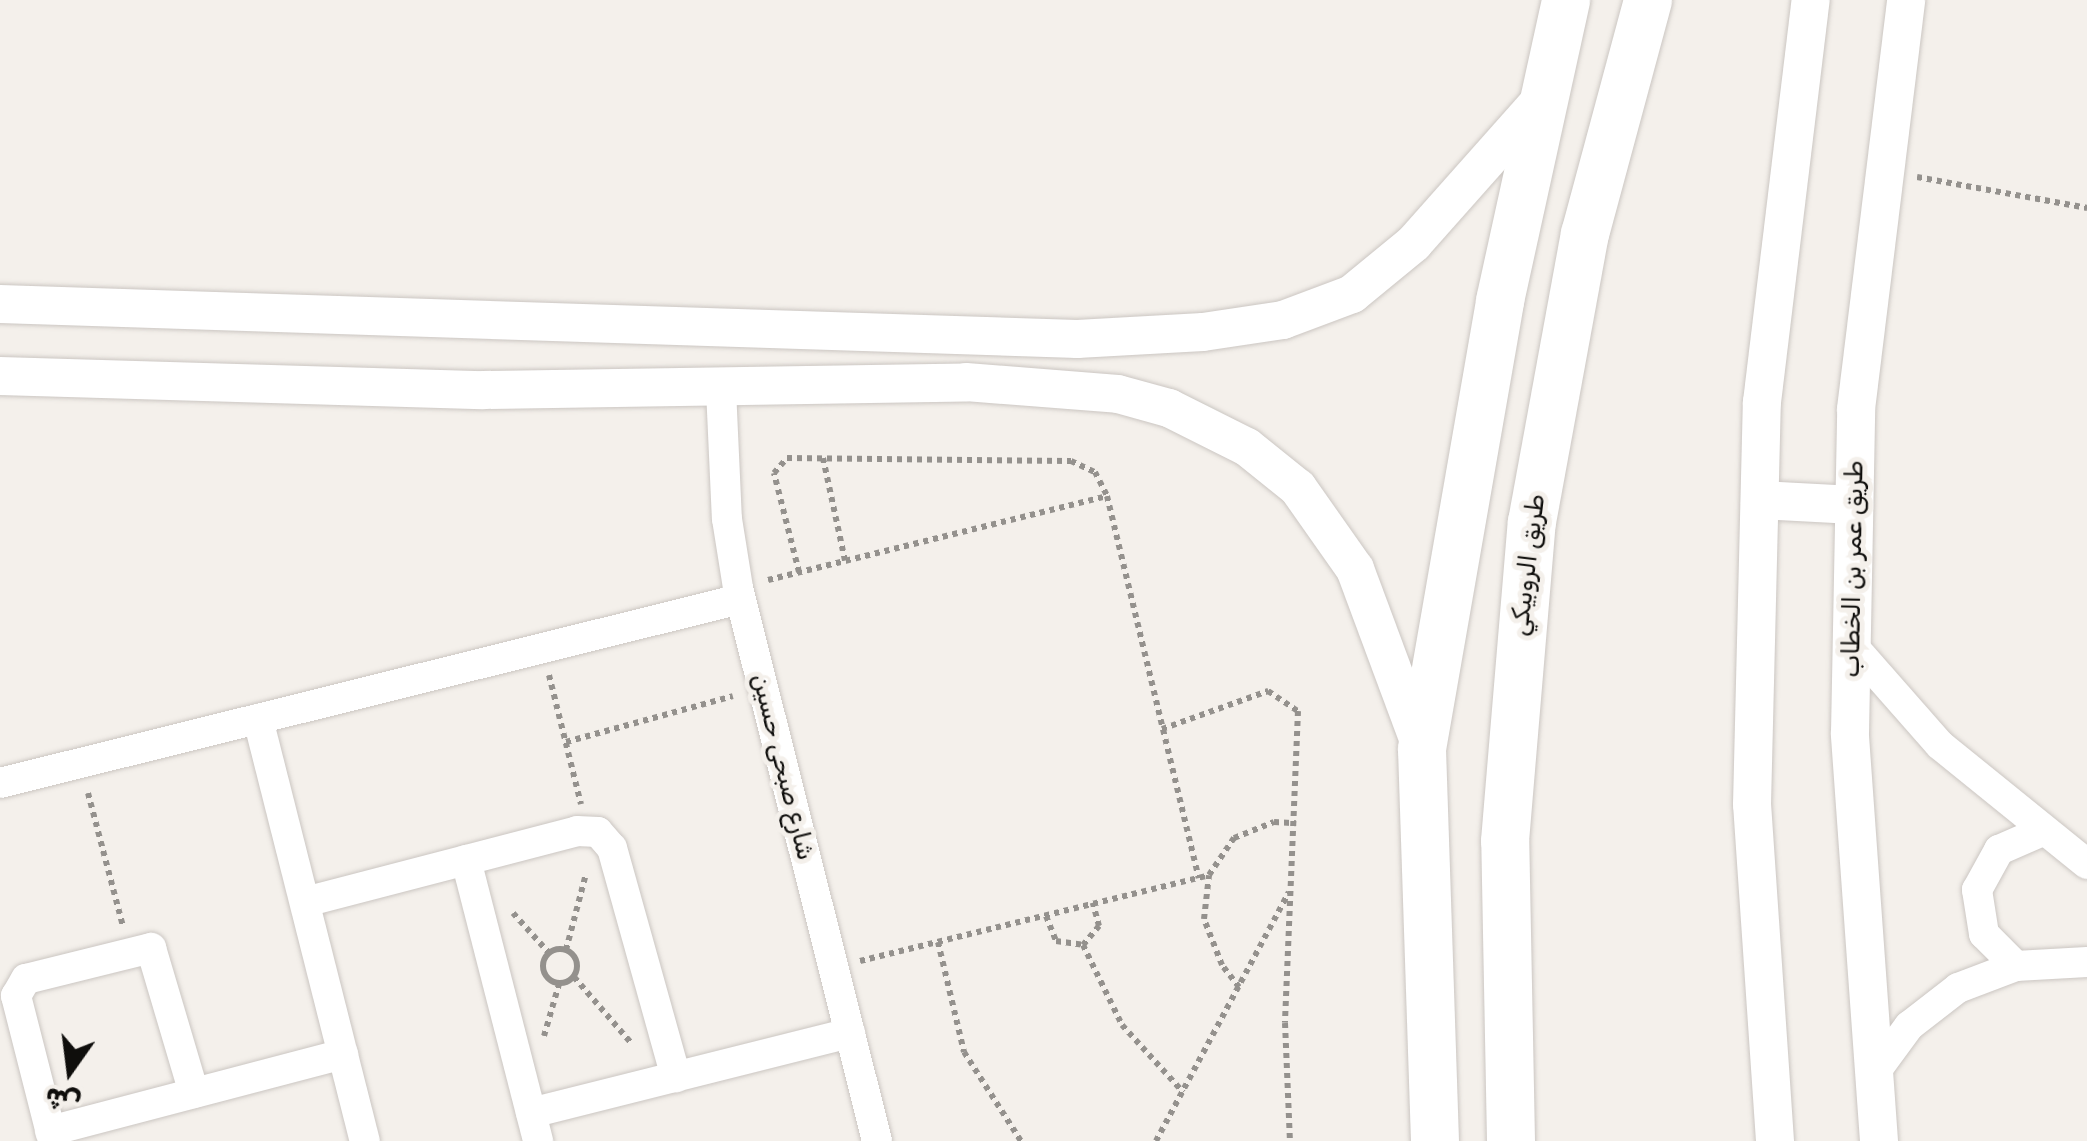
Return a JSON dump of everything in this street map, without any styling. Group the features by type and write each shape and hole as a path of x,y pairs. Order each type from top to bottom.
{"main road":[{"path":"1434,1141 1422,749 1476,429 1540,100 1566,0"},
{"name":"طريق الروبيكي","path":"1511,1141 1505,842 1532,522 1585,234 1648,0"}],"street":[{"path":"1775,1141 1752,806 1762,402 1811,0"},
{"name":"طريق عمر بن الخطاب","path":"1879,1141 1850,733 1856,409 1881,171 1906,0"},
{"path":"0,304 1078,339 1202,332 1283,320 1352,294 1414,243 1540,100"},
{"path":"0,376 483,390 966,382 1076,388 1169,408 1247,446 1298,488 1355,569 1422,749"},
{"name":"شارع صبحى حسين","path":"721,389 727,518 739,594 877,1141"},
{"path":"1760,500 1854,505"},
{"path":"0,783 542,648 739,594"},
{"path":"1852,645 1940,745 2040,832 2087,864"},
{"path":"258,718 365,1141"},
{"path":"305,902 592,830 612,848 669,1079"},
{"path":"2016,966 1984,934 1976,890 1999,850 2040,832"},
{"path":"466,860 534,1127 669,1079 850,1033"},
{"path":"194,1093 157,955 146,947 18,985 52,1136 343,1054"},
{"path":"1873,1075 1909,1026 1958,988 2016,966 2087,962"}],"path":[{"path":"1881,171 2087,208"},
{"path":"799,572 774,474 787,458 1071,461 1094,472 1107,496 1198,878"},
{"path":"822,458 845,561"},
{"path":"739,594 799,572 1107,496"},
{"path":"542,648 592,830 566,950"},
{"path":"566,742 763,688"},
{"path":"1162,729 1268,691 1286,697 1298,711 1285,1023 1290,1141"},
{"path":"80,763 130,950"},
{"path":"1239,987 1222,965 1204,920 1208,875 1234,838 1263,824 1296,823"},
{"path":"834,967 1208,875"},
{"path":"1156,1141 1292,886"},
{"path":"1083,945 1098,926 1092,903"},
{"path":"1046,916 1056,941 1083,945"},
{"path":"938,942 964,1052 1021,1141"},
{"path":"1083,945 1122,1024 1183,1092"},
{"path":"566,950 578,964 574,977 559,984 543,972 548,953 566,950"},
{"path":"574,977 669,1079"}]}
